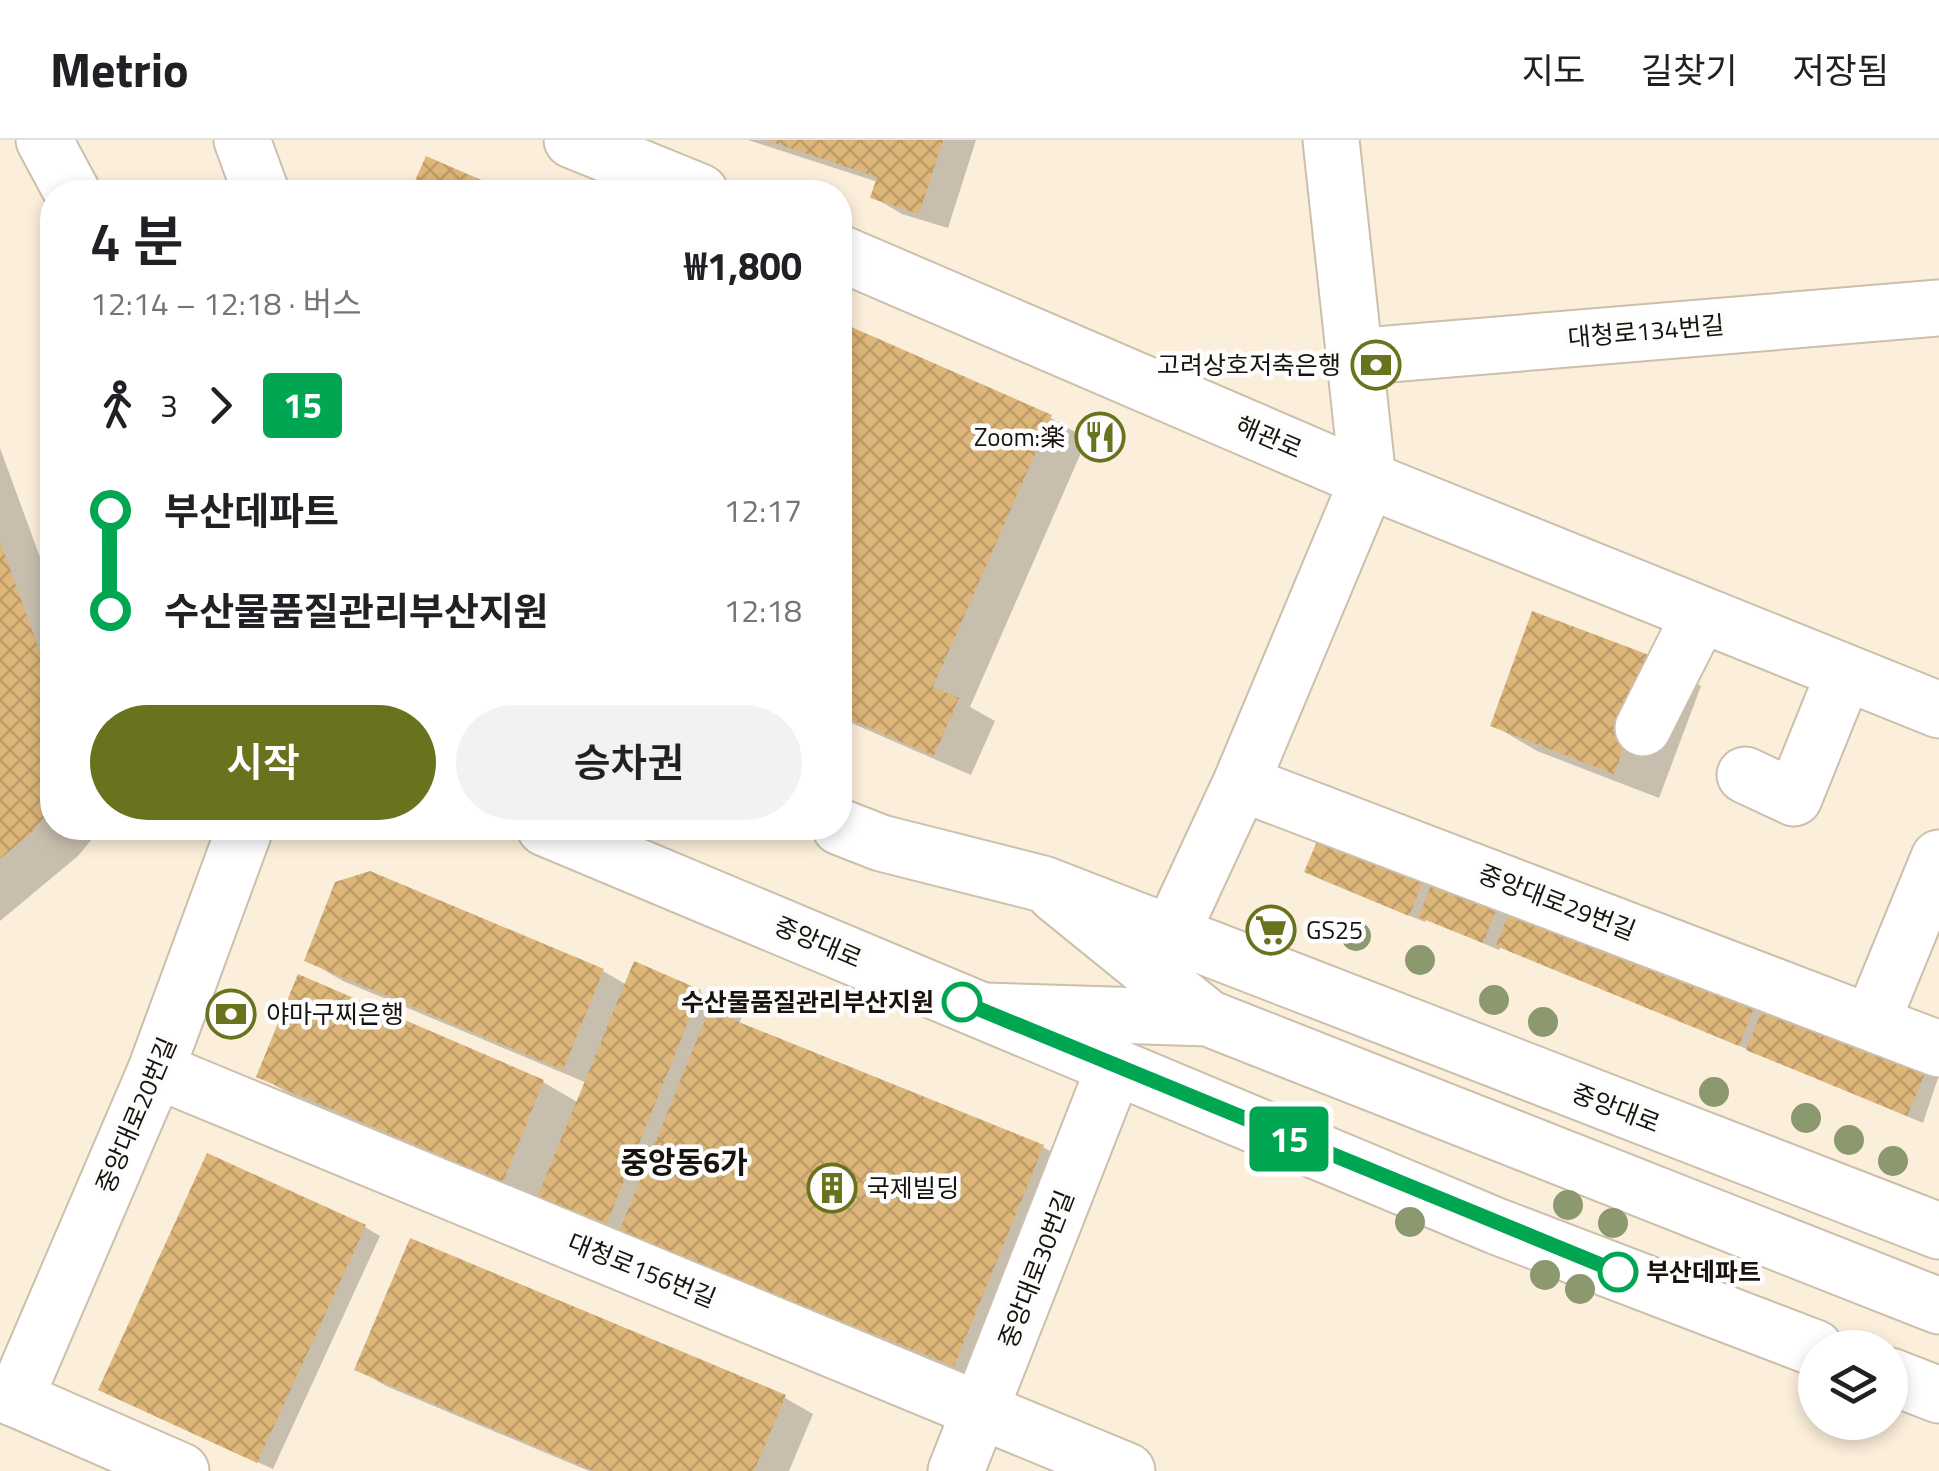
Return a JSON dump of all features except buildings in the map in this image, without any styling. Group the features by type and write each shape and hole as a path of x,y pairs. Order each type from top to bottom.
{"main road":[{"path":"44,140 66,180"},
{"path":"572,140 639,152 682,180"},
{"path":"1170,936 1241,783 1368,480 1331,140"},
{"name":"해관로","path":"852,258 1368,480 1939,710"},
{"name":"대청로134번길","path":"1353,357 1939,308"},
{"path":"1643,728 1700,614"},
{"path":"1745,776 1794,798 1844,674"},
{"name":"중앙대로29번길","path":"1241,783 1939,1049"},
{"name":"중앙대로","path":"852,831 881,843 1043,884 1939,1231"},
{"name":"중앙대로20번길","path":"8,1396 156,1070 241,840"},
{"name":"중앙대로","path":"573,840 1496,1226 1798,1341"},
{"path":"1872,1021 1939,858"},
{"path":"1043,884 1208,1018 1939,1306"},
{"path":"984,1011 1208,1018"},
{"name":"중앙대로30번길","path":"956,1471 1115,1066"},
{"name":"대청로156번길","path":"156,1070 1127,1471"},
{"path":"1908,1383 1939,1395"},
{"path":"8,1396 181,1471"}],"bus line":[{"name":"15","path":"962,1002 1496,1226 1618,1272"}],"place":[{"name":"고려상호저축은행","path":"1376,365"},
{"name":"Zoom:楽","path":"1100,437"},
{"name":"GS25","path":"1271,930"},
{"name":"수산물품질관리부산지원","path":"962,1002"},
{"name":"야마구찌은행","path":"231,1014"},
{"name":"국제빌딩","path":"832,1188"},
{"name":"부산데파트","path":"1618,1272"}],"district":[{"name":"중앙동6가","path":"684,1162"}]}
